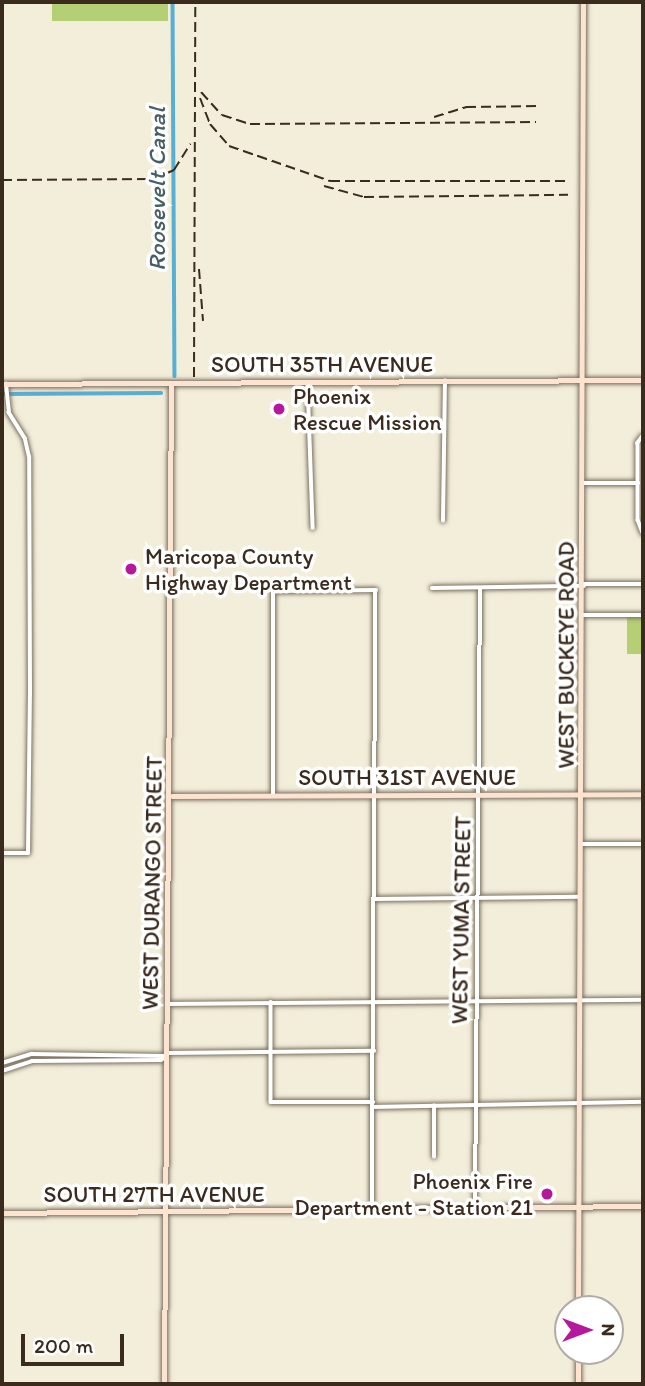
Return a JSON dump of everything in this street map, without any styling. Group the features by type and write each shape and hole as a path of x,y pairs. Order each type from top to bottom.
{"main road":[{"name":"WEST BUCKEYE ROAD","path":"578,1295 583,844 583,2"},
{"name":"SOUTH 35TH AVENUE","path":"5,389 171,383 643,380"},
{"name":"WEST DURANGO STREET","path":"164,1384 172,796 171,383"},
{"name":"SOUTH 31ST AVENUE","path":"172,796 643,794"},
{"name":"SOUTH 27TH AVENUE","path":"2,1213 475,1210 643,1206"},
{"path":"578,1365 578,1384"}],"street":[{"path":"443,521 445,381"},
{"path":"308,382 313,528"},
{"path":"2,853 28,853 29,457 5,389"},
{"path":"643,436 638,443 638,520 643,533"},
{"path":"584,484 638,483"},
{"path":"432,588 643,584"},
{"name":"WEST YUMA STREET","path":"475,1210 481,794 480,587"},
{"path":"273,796 273,591 376,590 372,1210"},
{"path":"583,615 643,615"},
{"path":"583,844 643,844"},
{"path":"375,899 582,897"},
{"path":"168,1004 643,1000"},
{"path":"271,1002 271,1102 434,1106 643,1102"},
{"path":"2,1063 32,1054 167,1055 374,1051"},
{"path":"2,1071 32,1061 161,1060 167,1055"},
{"path":"433,1157 434,1106"}],"green space":[{"path":"52,2 168,2 168,21 52,21"},
{"path":"627,617 643,617 643,654 627,654"}],"waterway":[{"name":"Roosevelt Canal","path":"173,2 175,376"},
{"name":"Roosevelt Canal","path":"2,394 161,393"}],"railway":[{"path":"194,377 195,2"},
{"path":"201,92 222,115 250,124 536,122"},
{"path":"200,98 210,124 229,146 330,181 566,181"},
{"path":"434,117 466,107 537,106"},
{"path":"2,180 153,179 174,170 190,144"},
{"path":"324,186 364,197 568,195"},
{"path":"199,269 203,321"}],"place":[{"name":"Phoenix Rescue Mission","path":"279,409"},
{"name":"Maricopa County Highway Department","path":"131,569"},
{"name":"Phoenix Fire Department - Station 21","path":"547,1194"}]}
